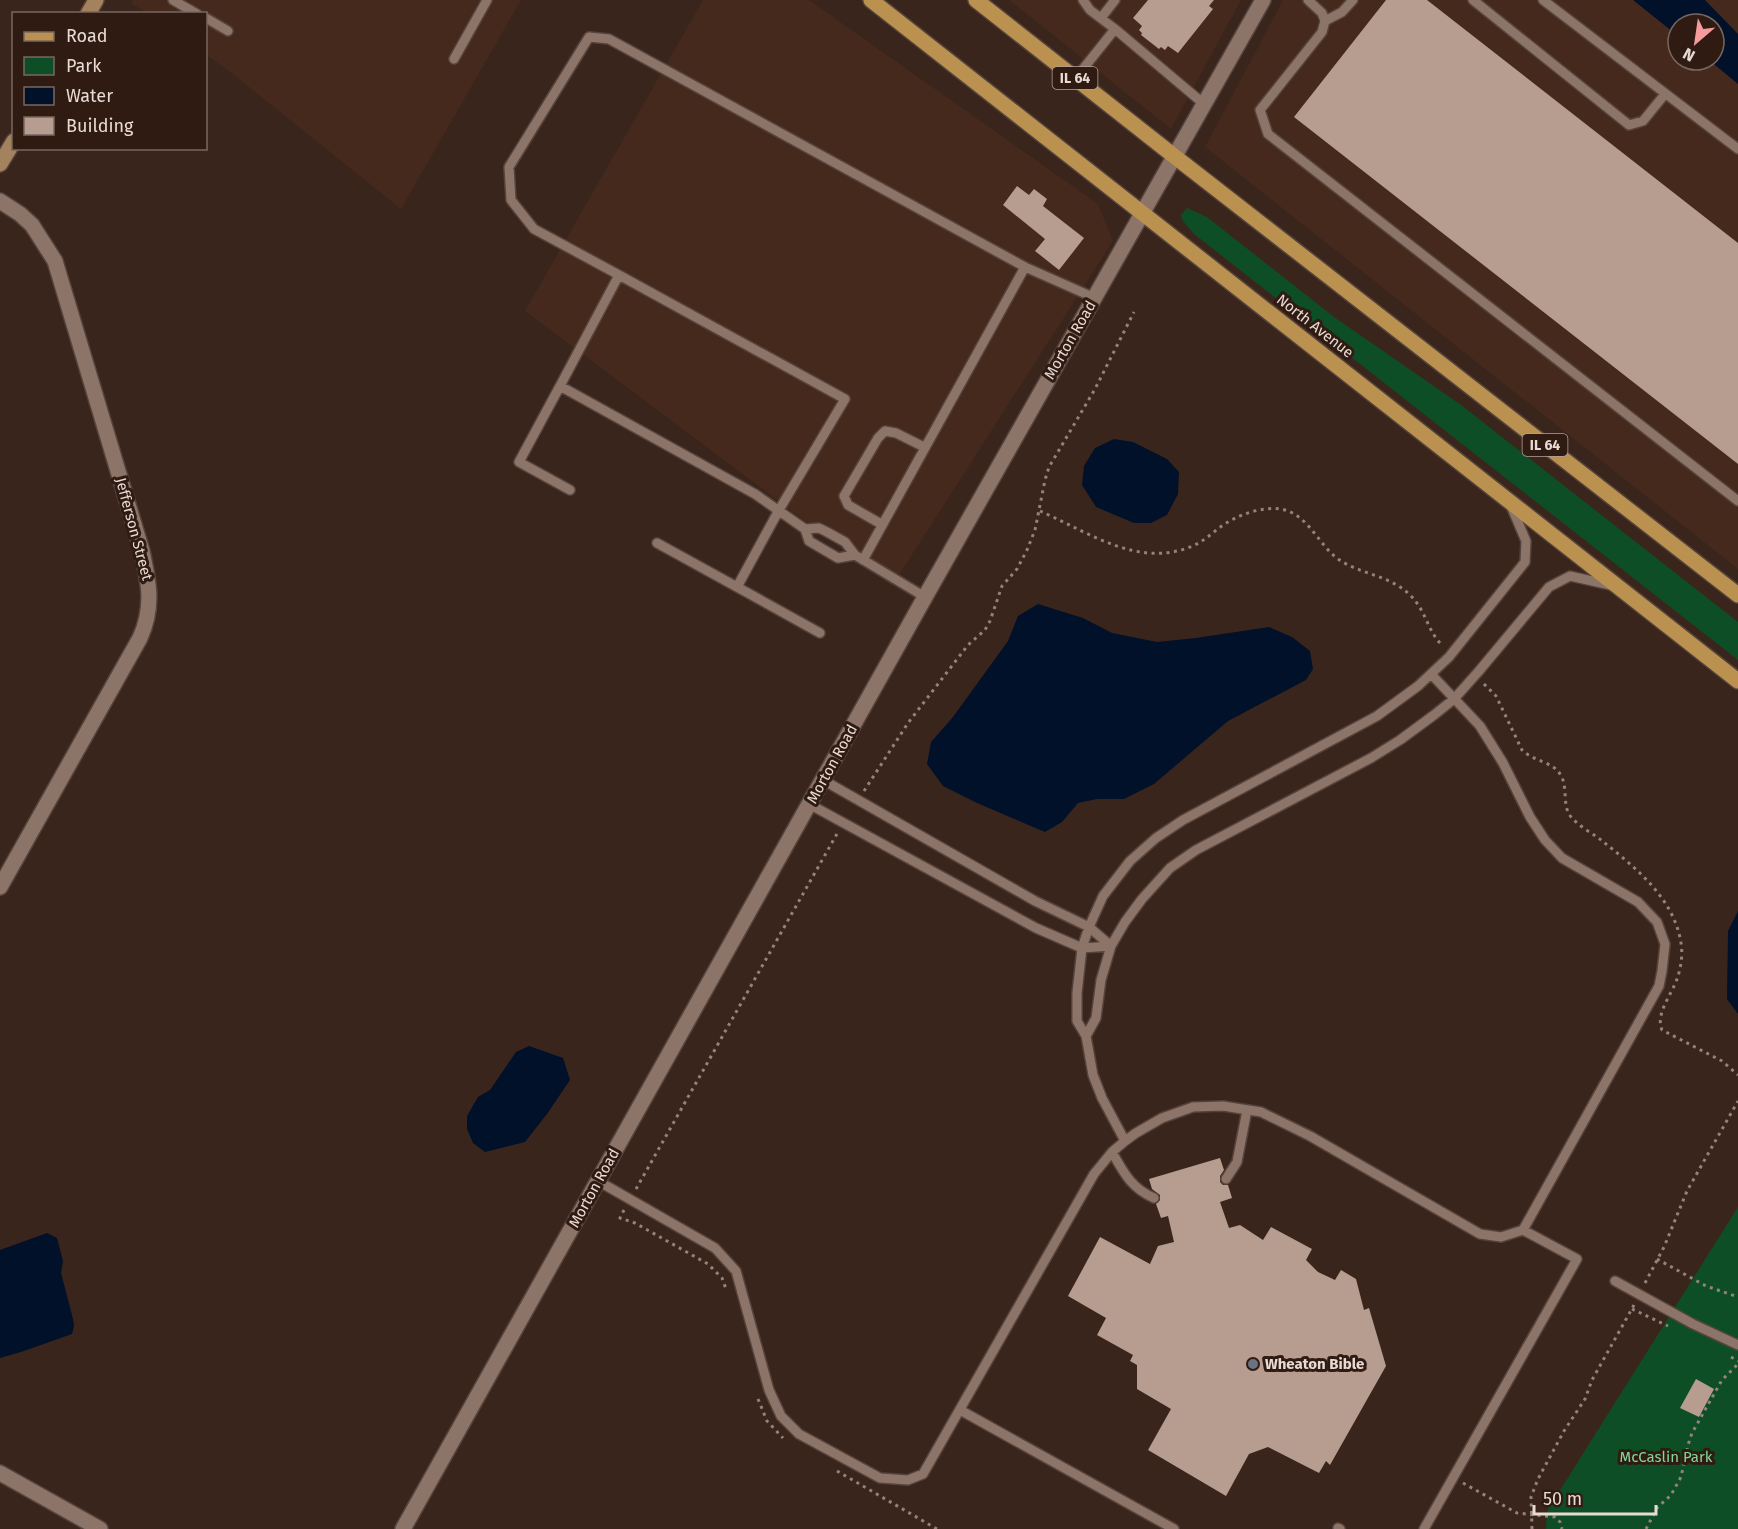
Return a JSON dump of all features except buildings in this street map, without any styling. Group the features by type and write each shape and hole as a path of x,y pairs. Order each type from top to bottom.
{"main road":[{"name":"North Avenue","path":"871,0 1738,681"},
{"name":"IL 64","path":"976,0 1738,596"},
{"path":"0,164 12,144"}],"street":[{"name":"Morton Road","path":"403,1529 925,597 1263,0"},
{"name":"Jefferson Street","path":"0,201 32,225 55,261 142,551 150,593 150,607 140,638 0,887"},
{"path":"0,1473 100,1529"}],"lane":[{"path":"454,59 487,0"},
{"path":"1083,0 1090,10 1204,105"},
{"path":"1101,18 1115,0"},
{"path":"1308,0 1322,14 1325,21 1322,32 1260,110 1268,134 1738,501"},
{"path":"1325,21 1342,12 1353,0"},
{"path":"1473,0 1629,125 1643,121 1665,94"},
{"path":"1543,0 1738,149"},
{"path":"176,1 194,12"},
{"path":"207,19 228,31"},
{"path":"1076,78 1115,29"},
{"path":"737,587 779,510 845,399 534,229 511,200 509,167 589,37 609,39 1025,267 1095,298"},
{"path":"859,558 881,524 1025,267"},
{"path":"570,490 519,462 619,275"},
{"path":"560,386 755,494 805,529 809,540 838,558 859,558"},
{"path":"881,524 848,505 844,496 878,438 885,431 896,433 924,447"},
{"path":"1125,1141 1102,1098 1093,1075 1086,1036 1077,1022 1077,993 1082,948 1103,897 1130,861 1156,838 1183,820 1377,716 1418,686 1449,657 1526,562 1526,541 1508,501"},
{"path":"805,529 819,528 845,542 859,558 925,597"},
{"path":"657,543 820,633"},
{"path":"1086,1036 1096,1018 1101,980 1111,946 1142,899 1170,868 1196,850 1371,758 1400,740 1454,699 1506,640 1549,586 1570,576 1618,587"},
{"path":"598,1181 714,1248 736,1271 769,1390 781,1416 800,1434 880,1478 908,1480 923,1474 1094,1174 1112,1152 1125,1141 1161,1118 1193,1107 1223,1106 1261,1112 1310,1136 1480,1234 1501,1237 1523,1230 1659,986 1665,944 1657,922 1638,902 1562,858 1545,840 1480,726 1431,674"},
{"path":"823,780 1035,901 1089,927 1111,946"},
{"path":"809,804 1035,928 1082,948 1111,946"},
{"path":"1226,1179 1237,1162 1247,1110"},
{"path":"1112,1152 1127,1179 1142,1193 1154,1198"},
{"path":"1424,1529 1577,1259 1523,1230"},
{"path":"1615,1281 1693,1324 1738,1345"},
{"path":"960,1410 1174,1529"}],"path":[{"path":"858,800 896,739 968,645 985,630 1002,586 1017,569 1035,530 1049,467 1095,389 1134,312"},
{"path":"729,1296 722,1278 708,1264 635,1222 620,1218 844,823"},
{"path":"1532,1529 1532,1497 1538,1479 1564,1431 1586,1400 1592,1380 1640,1294 1687,1191 1738,1101"},
{"path":"1657,1259 1706,1286 1738,1297"},
{"path":"1646,1529 1647,1523 1657,1508 1676,1488 1684,1468 1692,1433 1722,1380 1738,1364"},
{"path":"756,1392 767,1422 772,1429 791,1443"},
{"path":"831,1466 845,1477 937,1529"},
{"path":"1453,1478 1514,1512 1553,1516 1560,1522 1562,1529"}],"shaded area":[{"path":"133,0 521,0 401,209 207,56 207,12 145,12 131,3"},
{"path":"703,0 809,0 1098,204 1113,241 892,586 525,311"},
{"path":"1009,0 1241,0 1171,129"},
{"path":"1283,0 1738,0 1738,569 1205,147"}],"green space":[{"path":"1187,208 1207,217 1334,317 1461,405 1738,622 1738,660 1194,234 1181,215"},
{"name":"McCaslin Park","path":"1738,1207 1738,1529 1546,1529 1547,1511"}],"water":[{"path":"1633,0 1705,0 1717,12 1666,12 1666,26"},
{"path":"1726,22 1738,34 1738,84 1724,72 1726,72"},
{"path":"1114,439 1133,442 1167,459 1179,472 1178,494 1167,515 1151,523 1134,523 1096,507 1082,485 1084,466 1095,448"},
{"path":"1038,604 1083,618 1112,633 1157,642 1269,627 1292,637 1310,651 1313,669 1306,680 1228,721 1154,784 1124,799 1097,799 1078,803 1062,822 1045,832 943,786 927,764 931,742 953,717 1008,641 1018,616"},
{"path":"1738,911 1738,1014 1727,999 1728,931"},
{"path":"529,1046 563,1058 570,1080 525,1142 485,1152 473,1143 467,1129 467,1116 478,1097 490,1090 516,1052"},
{"path":"47,1233 57,1238 63,1261 61,1273 73,1319 72,1334 0,1358 0,1250"}],"place":[{"name":"Wheaton Bible","path":"1253,1364"}]}
